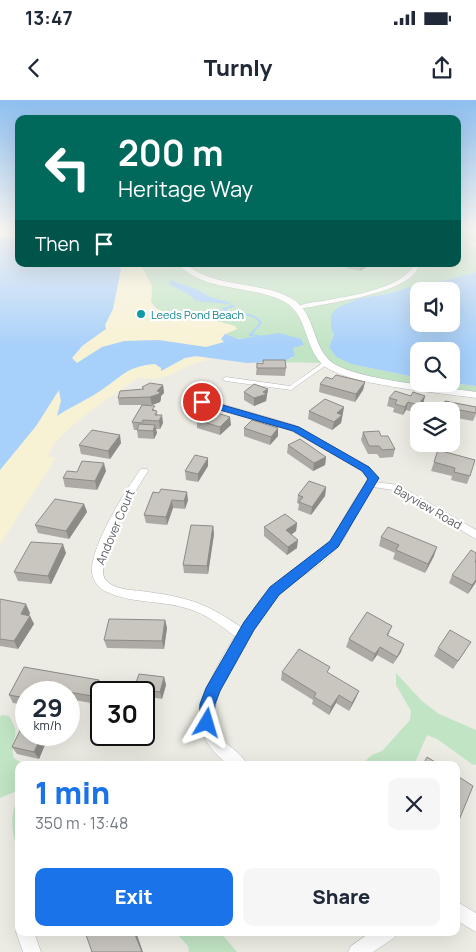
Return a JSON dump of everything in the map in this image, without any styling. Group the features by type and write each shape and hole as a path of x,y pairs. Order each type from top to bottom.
{"main road":[{"path":"189,269 205,277 278,296 300,307 326,364 348,374 476,395"}],"street":[{"path":"300,307 390,286 411,276 416,272 416,269"},
{"path":"226,379 292,388 326,364"},
{"path":"191,404 211,403 291,427 369,471 373,476 371,484 359,500 334,544 274,591 243,635 213,688 208,704 207,723 212,739 236,761"},
{"name":"Andover Court","path":"144,470 127,495 100,557 97,569 98,580 118,592 181,602 197,607 243,635"},
{"name":"Bayview Road","path":"371,484 394,487 476,535"},
{"path":"460,913 476,923"},
{"path":"26,936 32,952"},
{"path":"357,952 382,936"}],"green space":[{"path":"143,269 476,269 476,272 440,282 410,282 410,287 388,294 360,298 331,315 334,333 329,347 336,357 351,364 410,376 410,384 371,378 325,363 277,362 293,358 293,348 304,345 294,338 285,336 235,338 225,334 235,330 231,325 202,317 159,311 151,302 152,286"},
{"path":"460,384 476,386 476,395 457,392 460,392"},
{"path":"396,673 422,701 439,714 476,730 476,765 437,739 427,735 416,761 365,761 372,755 382,751 410,720 411,711 396,685"},
{"path":"2,715 9,716 13,723 15,734 13,752 14,758 19,761 15,761 15,792 0,798 0,717"},
{"path":"15,806 15,840 12,823"},
{"path":"179,936 224,936 237,952 189,952 188,946"}],"sand":[{"name":"Leeds Pond Beach","path":"121,269 143,269 152,286 151,302 153,307 166,313 202,317 235,326 237,329 225,334 225,342 206,347 143,340 96,351 77,363 72,358 105,325 113,309"},
{"path":"201,357 212,360 193,364 167,376 149,379 139,377 87,414 61,437 52,448 49,457 56,458 0,544 0,470 36,426 60,388 58,392 61,401 57,416 91,397 128,371 145,365 155,364 161,368 161,371 185,358"}],"water":[{"path":"0,269 121,269 113,309 105,325 106,329 82,346 72,358 77,363 102,347 124,341 159,340 206,347 224,342 221,339 225,334 239,339 279,333 301,339 304,345 293,348 295,356 285,361 247,363 196,356 185,358 161,371 161,368 155,364 137,367 57,416 61,401 59,390 36,426 0,470"},
{"path":"476,272 476,386 460,384 460,342 410,342 410,376 351,364 336,357 329,347 334,334 331,329 331,315 337,308 360,298 388,294 409,287 410,332 460,332 460,282 440,282"},
{"path":"170,280 234,306 195,300 169,284"}],"building":[{"path":"263,360 285,360 286,368 257,368 257,363 263,364"},
{"path":"336,375 365,382 356,394 320,384 326,377 332,379"},
{"path":"150,383 163,385 157,391 160,392 159,394 150,397 118,398 120,391 144,389 142,387"},
{"path":"254,384 268,389 263,392 267,394 254,398 244,392"},
{"path":"395,391 411,396 413,392 425,396 420,402 408,402 405,407 395,404 397,400 389,398"},
{"path":"325,399 344,407 337,413 342,415 334,422 309,411"},
{"path":"460,404 476,407 476,413 460,410"},
{"path":"142,405 155,406 152,410 157,411 155,415 162,415 159,421 143,420 142,423 132,422"},
{"path":"207,410 230,417 220,427 197,420"},
{"path":"252,420 278,428 271,437 244,428"},
{"path":"139,424 155,425 153,431 137,430"},
{"path":"92,430 120,435 108,451 79,445"},
{"path":"379,431 381,436 388,436 395,449 382,450 379,446 369,446 363,432"},
{"path":"300,439 326,457 314,463 288,445"},
{"path":"437,452 445,452 475,460 470,476 454,472 455,468 434,462"},
{"path":"195,455 208,458 198,474 185,471"},
{"path":"82,461 104,463 95,481 63,478 67,471 77,472"},
{"path":"309,481 326,487 312,507 299,502 303,497 298,495"},
{"path":"161,489 187,492 184,501 172,500 166,517 144,515 153,492 159,493"},
{"path":"55,499 84,504 66,531 35,525"},
{"path":"285,514 297,523 286,530 298,540 288,547 264,527"},
{"path":"191,525 213,526 207,566 183,565"},
{"path":"388,527 437,547 428,564 396,550 399,545 381,537"},
{"path":"31,542 63,544 48,576 14,572"},
{"path":"471,550 476,553 476,580 472,585 452,575"},
{"path":"0,599 26,604 21,614 30,616 14,641 0,639"},
{"path":"367,612 392,626 387,635 404,644 397,657 380,647 375,654 349,639"},
{"path":"109,619 165,620 162,641 104,640"},
{"path":"450,630 471,642 458,661 438,648"},
{"path":"299,649 330,667 327,672 359,691 352,703 339,695 331,707 314,697 316,693 282,672"},
{"path":"24,667 99,680 90,681 90,696 80,694 80,681 16,681"},
{"path":"139,674 164,677 160,692 155,691 155,681 136,681"},
{"path":"15,684 15,696 9,695"},
{"path":"15,741 15,746 37,746 34,752 12,747"},
{"path":"427,757 434,761 425,761"},
{"path":"460,778 473,786 460,818"},
{"path":"86,936 136,936 142,952 92,952"}],"waterway":[{"path":"234,306 223,309 233,313 253,316 261,323 250,335 264,337"}],"place":[{"name":"Leeds Pond Beach","path":"141,314"}],"route":[{"path":"202,402 211,403 296,429 366,469 374,478 334,544 327,552 274,591 249,626 213,688 208,704 207,723"}]}
